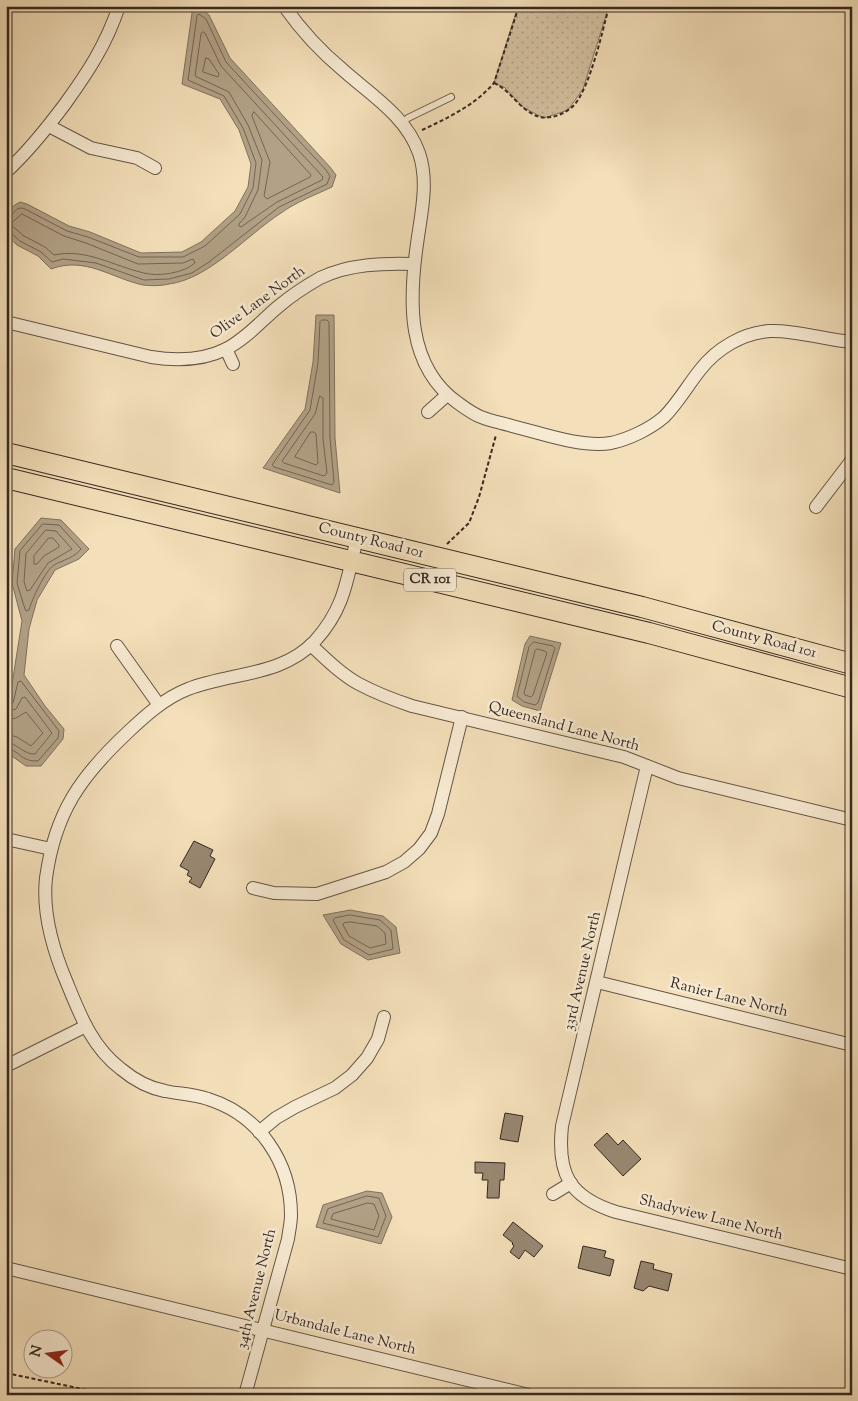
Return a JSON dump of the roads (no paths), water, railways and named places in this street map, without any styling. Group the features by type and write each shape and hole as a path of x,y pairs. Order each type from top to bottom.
{"main road":[{"name":"County Road 101","path":"6,453 632,605 852,664"},
{"name":"County Road 101","path":"6,478 649,633 852,688"}],"street":[{"path":"6,172 49,126 87,74 101,52 119,6"},
{"path":"284,6 296,24 318,48 385,105 411,136 419,154 424,174 424,194 414,264 412,310 415,334 421,358 432,376 447,395 479,417 571,440 590,443 610,443 647,429 663,417 701,368 716,353 732,342 751,334 771,331 852,342"},
{"path":"49,126 91,148 137,158 156,168"},
{"name":"Olive Lane North","path":"6,322 142,355 172,360 193,359 214,355 226,349 249,333 300,290 322,277 345,269 370,265 414,264"},
{"path":"226,349 233,364"},
{"path":"428,412 447,395"},
{"path":"816,507 852,460"},
{"name":"34th Avenue North","path":"245,1395 288,1239 291,1217 290,1195 285,1173 276,1153 247,1119 228,1107 207,1098 162,1090 142,1082 122,1070 105,1055 86,1026 60,967 51,938 46,910 46,881 51,849 58,824 71,797 88,773 107,752 159,705 187,689 275,668 311,645 328,625 340,605 349,578 357,538"},
{"name":"Queensland Lane North","path":"311,645 332,665 357,683 412,706 624,757 678,778 852,820"},
{"path":"117,646 159,705"},
{"path":"253,888 274,894 317,894 386,872 404,862 419,849 431,833 438,814 462,717"},
{"name":"33rd Avenue North","path":"571,1183 563,1165 560,1148 562,1126 598,982 647,766"},
{"path":"6,838 51,849"},
{"name":"Ranier Lane North","path":"598,982 852,1045"},
{"path":"259,1132 276,1118 335,1088 352,1074 367,1058 384,1017"},
{"path":"10,1064 86,1026"},
{"path":"553,1194 571,1183"},
{"name":"Shadyview Lane North","path":"571,1183 596,1206 852,1270"},
{"name":"Urbandale Lane North","path":"6,1268 529,1395"}],"lane":[{"path":"402,123 421,111 451,97"}],"water":[{"path":"193,6 198,6 209,15 230,58 330,167 336,175 332,187 287,209 213,265 199,274 184,280 156,286 131,282 98,270 75,265 51,269 38,256 17,245 6,235 7,215 11,208 20,202 69,226 90,232 141,253 182,252 201,242 235,211 248,187 251,164 239,130 220,99 182,84"},
{"path":"316,315 334,315 335,438 340,493 263,468 305,409 313,362"},
{"path":"41,518 61,520 89,549 79,559 55,570 37,600 29,629 24,675 45,706 64,729 63,739 41,766 26,766 6,752 6,706 10,697 22,621 12,583 15,549"},
{"path":"530,636 561,643 540,711 522,706 512,700 525,644"},
{"path":"350,910 383,916 396,927 400,953 368,960 341,944 323,915"},
{"path":"367,1191 382,1193 392,1217 381,1244 316,1227 323,1205"}]}
